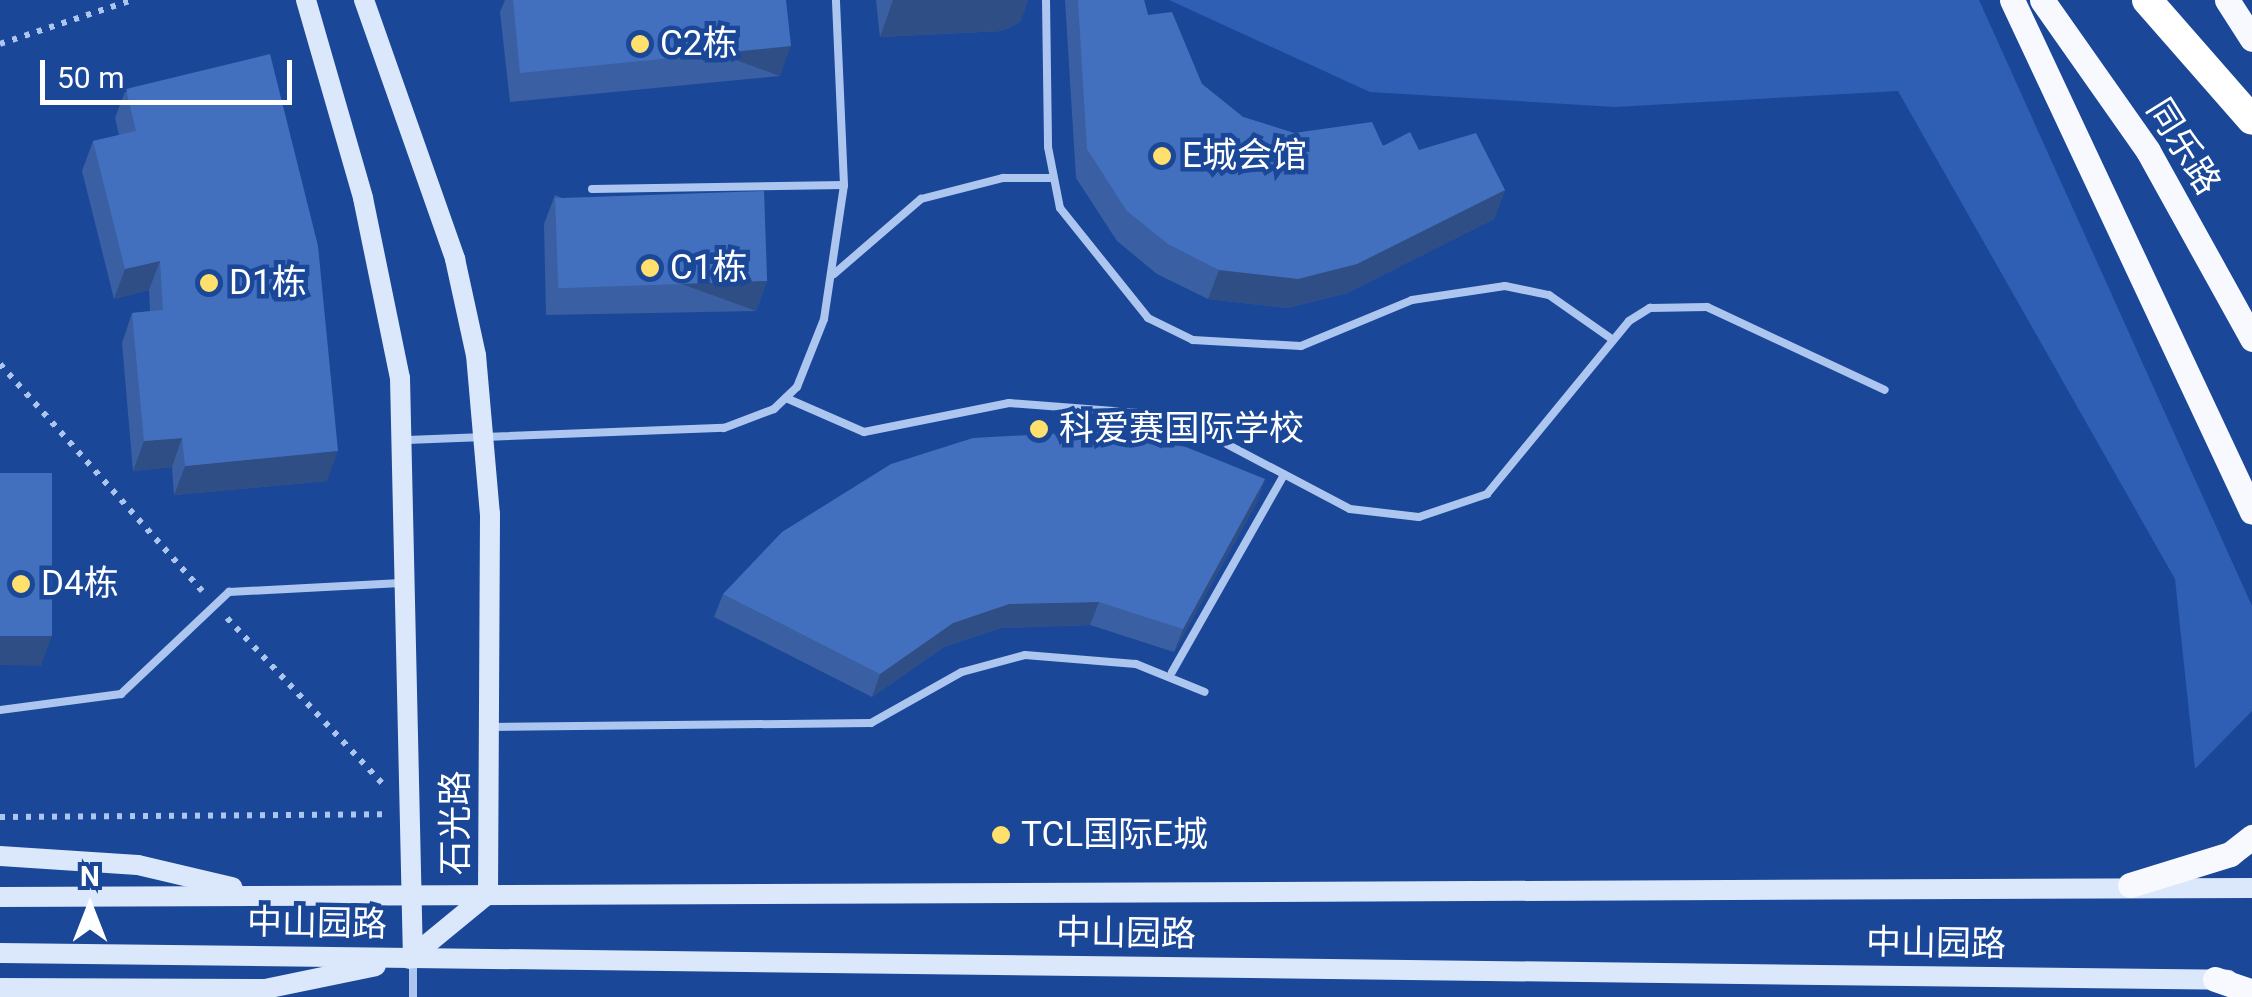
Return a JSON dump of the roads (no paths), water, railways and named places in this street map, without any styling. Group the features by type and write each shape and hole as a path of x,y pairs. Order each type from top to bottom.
{"highway":[{"path":"2147,0 2252,120"}],"main road":[{"name":"石光路","path":"306,0 387,299 407,440 412,958"},
{"name":"石光路","path":"364,0 455,259 486,437 488,894 412,958"},
{"path":"2012,0 2252,512"},
{"name":"同乐路","path":"2042,0 2148,151 2252,339"},
{"path":"2226,0 2252,39"},
{"path":"2130,885 2230,854 2252,838"},
{"path":"0,856 138,865 268,896"},
{"name":"中山园路","path":"0,897 2130,885 2252,888"},
{"name":"中山园路","path":"0,953 2252,980"},
{"path":"0,988 265,989 412,958"},
{"path":"2214,980 2252,992"}],"lane":[{"path":"407,440 724,428 786,398 810,361 834,274 844,184 836,0"},
{"path":"1046,0 1051,178 1060,208 1110,280 1148,318 1192,340 1301,346 1412,300 1505,286 1549,295 1613,340"},
{"path":"834,274 921,199 989,180 1051,178"},
{"path":"592,188 844,184"},
{"path":"786,398 864,432 1009,403 1140,413 1202,431 1284,475 1384,518 1457,510 1513,469 1613,340 1650,308 1708,307 1885,390"},
{"path":"1172,672 1284,475"},
{"path":"0,710 120,694 228,592 410,583"},
{"path":"489,727 870,724 962,672 1024,656 1172,672 1205,692"},
{"path":"412,958 413,997"}],"place":[{"name":"C2栋","path":"640,44"},
{"name":"E城会馆","path":"1162,156"},
{"name":"C1栋","path":"650,268"},
{"name":"D1栋","path":"209,283"},
{"name":"科爱赛国际学校","path":"1039,429"},
{"name":"D4栋","path":"21,584"},
{"name":"TCL国际E城","path":"1001,835"}]}
